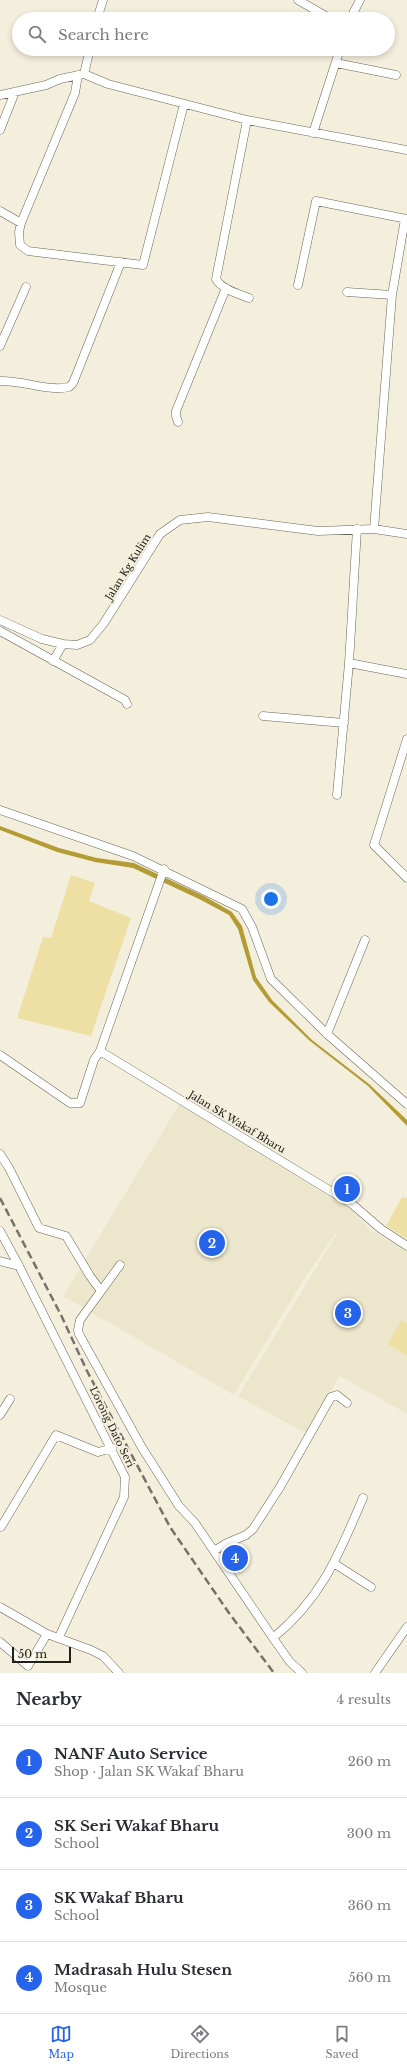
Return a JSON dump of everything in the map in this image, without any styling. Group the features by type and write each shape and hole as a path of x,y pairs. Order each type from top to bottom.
{"street":[{"path":"99,12 103,0"},
{"path":"298,0 319,12"},
{"path":"354,12 360,0"},
{"path":"88,56 75,93 21,223 18,241 23,249 28,251 144,265 184,104"},
{"path":"313,133 338,56"},
{"path":"336,63 396,75"},
{"path":"0,95 46,86 60,79 81,75 108,84 247,120 407,150"},
{"path":"0,130 14,92"},
{"path":"247,120 216,279 226,288 249,298"},
{"path":"298,286 316,201 406,219 392,295 374,529"},
{"path":"0,211 21,223"},
{"path":"0,381 12,381 51,388 69,387 73,383 121,262"},
{"path":"0,346 26,287"},
{"path":"178,422 176,411 226,288"},
{"path":"347,292 392,295"},
{"name":"Jalan Kg Kulim","path":"0,620 42,639 63,644 77,645 90,640 104,623 160,534 180,520 208,517 318,531 374,529 407,534"},
{"path":"337,795 349,663 357,529"},
{"path":"0,631 124,700 127,704"},
{"path":"53,661 63,644"},
{"path":"349,663 407,674"},
{"path":"263,716 344,723"},
{"path":"407,739 374,845 407,878"},
{"path":"0,810 133,856 163,872 242,909 252,927 271,979 327,1034 407,1104"},
{"path":"0,1054 70,1103 80,1104 94,1060 100,1051 163,872"},
{"path":"327,1034 365,940"},
{"name":"Jalan SK Wakaf Bharu","path":"100,1051 352,1204 381,1229 407,1246"},
{"path":"0,1154 9,1168 38,1228 66,1236 90,1276 101,1291"},
{"name":"Lorong Dato Seri","path":"0,1231 126,1477 124,1497 59,1637"},
{"path":"0,1261 19,1266"},
{"path":"120,1265 80,1320 78,1330 79,1334 141,1446 179,1506 195,1522 290,1662 302,1673"},
{"path":"214,1551 225,1544 246,1535 253,1529 280,1488 331,1397 337,1395 347,1403"},
{"path":"0,1415 10,1399"},
{"path":"1,1527 56,1435 98,1452 112,1448"},
{"path":"273,1638 288,1626 316,1594 335,1564 363,1498"},
{"path":"335,1564 371,1587"},
{"path":"0,1608 47,1634 59,1637 103,1656 118,1673"},
{"path":"376,1673 407,1627"},
{"path":"0,1642 28,1666 47,1634"}],"shaded area":[{"path":"0,826 59,848 97,858 134,863 204,896 232,912 242,926 256,977 272,1000 312,1040 369,1084 407,1120 407,1126 368,1086 310,1041 269,1002 253,980 238,929 229,915 133,868 95,862 57,852 0,830"},
{"path":"71,875 95,883 89,901 131,918 91,1036 17,1018 43,937 51,938"},
{"path":"179,1105 352,1210 370,1230 407,1251 407,1414 340,1376 307,1434 238,1396 346,1219 306,1276 234,1395 63,1296"},
{"path":"402,1197 407,1198 407,1239 386,1226"},
{"path":"401,1320 407,1323 407,1356 388,1344"}],"railway":[{"path":"0,1198 61,1315 87,1371 170,1527 229,1613 274,1673"}],"place":[{"name":"NANF Auto Service","path":"347,1189"},
{"name":"SK Seri Wakaf Bharu","path":"212,1243"},
{"name":"SK Wakaf Bharu","path":"348,1313"},
{"name":"Madrasah Hulu Stesen","path":"235,1558"}]}
